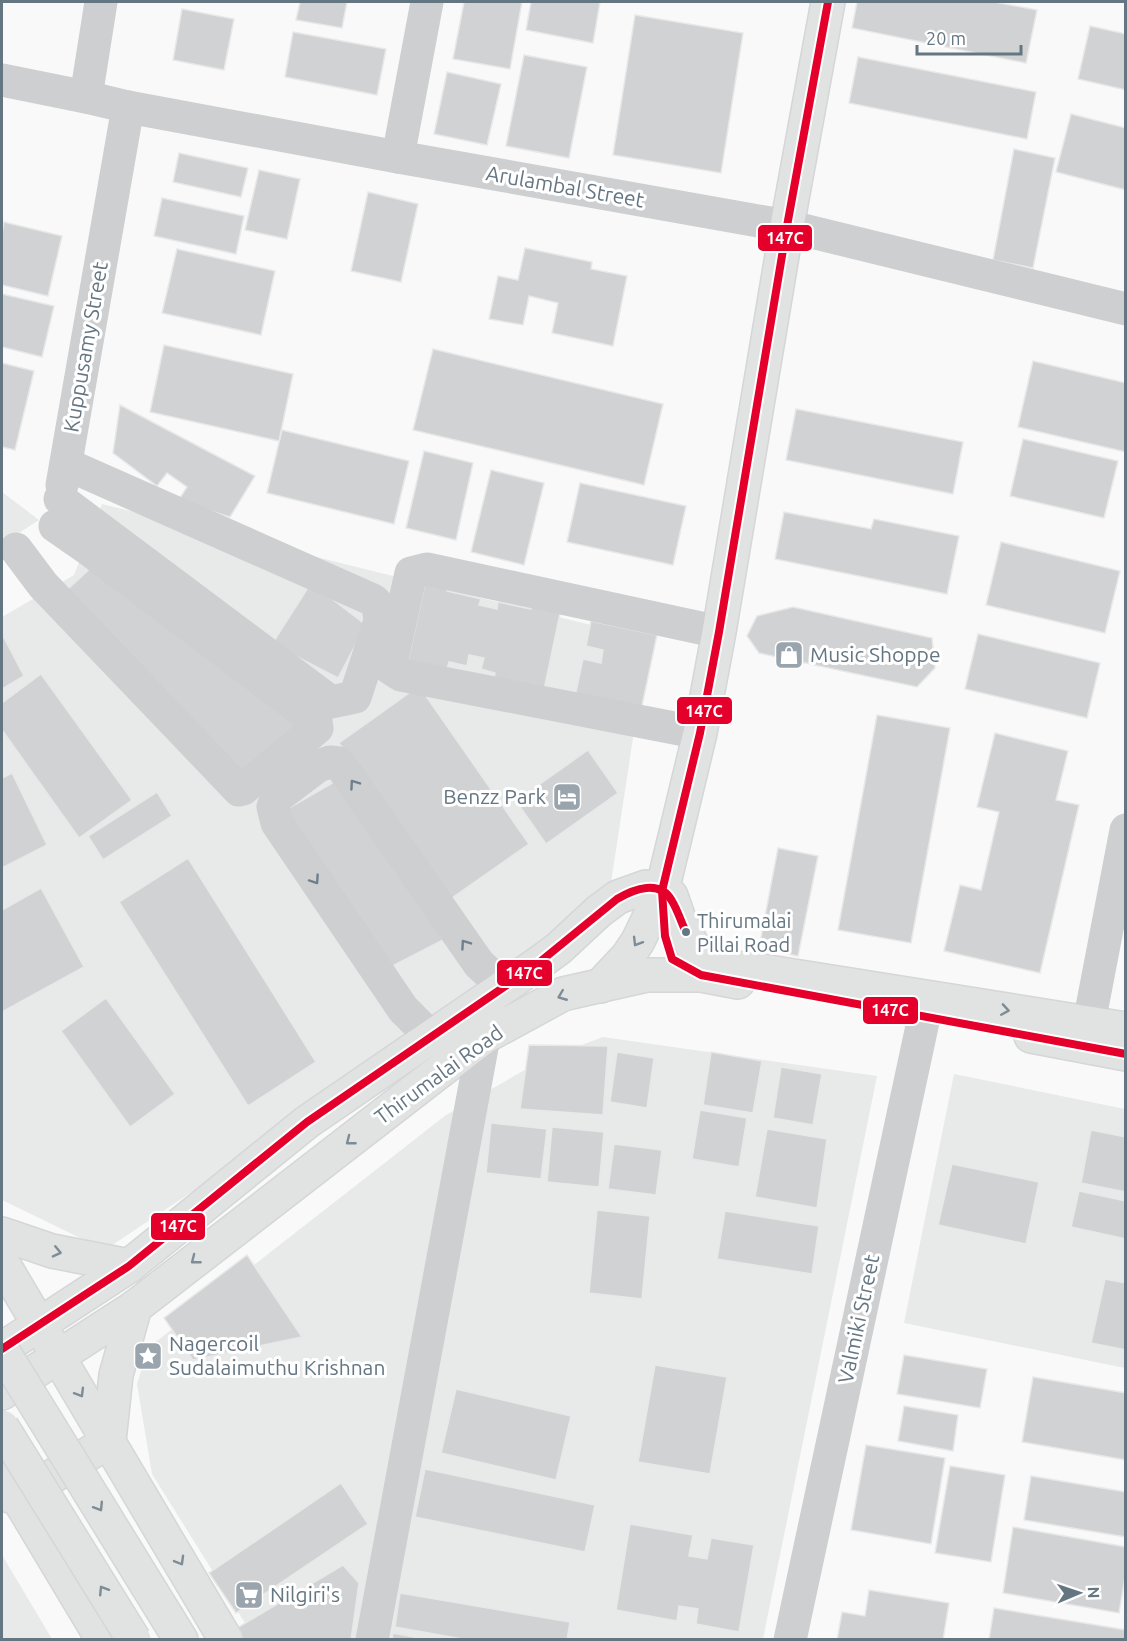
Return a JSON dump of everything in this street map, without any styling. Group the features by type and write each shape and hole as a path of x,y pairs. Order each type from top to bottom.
{"main road":[{"path":"600,986 628,956 638,941 662,891 700,733 828,2"},
{"path":"174,1629 2,1350 129,1266 307,1122 558,948 618,897 646,887 671,896 680,922 695,950 732,968 756,970 927,1008 1088,1035 1125,1054"},
{"path":"662,891 664,936 672,959 701,975"},
{"name":"Thirumalai Road","path":"2,1393 135,1307 484,1037 563,994 646,975 701,975 927,1008"},
{"path":"1088,1035 1125,1029"},
{"path":"2,1234 52,1251 129,1266"},
{"path":"2,1262 226,1640"},
{"path":"109,1441 116,1375 135,1307"},
{"path":"2,1427 134,1640"},
{"path":"103,1640 7,1490 109,1441"}],"street":[{"path":"86,97 101,2"},
{"path":"398,157 427,2"},
{"name":"Arulambal Street","path":"2,80 128,107 787,226 1125,309"},
{"name":"Kuppusamy Street","path":"57,512 128,107"},
{"path":"57,512 331,702 355,697 380,621 378,605 373,600 66,464"},
{"path":"57,512 100,558 316,721 316,728 243,789 236,788 43,585 9,554 57,512"},
{"path":"700,733 401,675 390,668 411,573 427,569 719,632"},
{"path":"431,1037 403,1009 277,824 273,807 277,797 318,766 330,762 339,763 479,964 504,987"},
{"path":"1088,1035 1125,830"},
{"name":"Valmiki Street","path":"790,1640 927,1008"},
{"path":"372,1640 484,1037"}],"shaded area":[{"path":"2,492 39,520 2,544"},
{"path":"102,504 648,639 611,883 579,932 105,1250 2,1200 2,617 74,575"},
{"path":"603,1037 877,1076 763,1639 255,1639 152,1474 137,1384 148,1348 446,1115 544,1059"},
{"path":"954,1074 1125,1109 1125,1368 904,1323"},
{"path":"2,1555 52,1639 2,1639"}],"building":[{"path":"300,2 347,2 342,28 296,20"},
{"path":"464,2 522,2 510,69 453,59"},
{"path":"531,2 600,2 593,43 526,30"},
{"path":"857,2 994,2 1037,10 1026,63 852,28"},
{"path":"182,9 234,19 224,70 173,60"},
{"path":"635,15 743,33 721,173 613,155"},
{"path":"1090,26 1126,34 1126,90 1078,79"},
{"path":"293,32 386,49 377,95 285,77"},
{"path":"524,55 587,67 569,158 506,146"},
{"path":"858,57 1036,92 1027,139 849,103"},
{"path":"447,72 501,84 487,145 434,134"},
{"path":"1071,114 1126,128 1126,190 1056,172"},
{"path":"1014,149 1055,158 1033,268 993,260"},
{"path":"179,153 248,168 241,197 173,182"},
{"path":"259,170 300,179 287,239 245,230"},
{"path":"368,192 418,204 401,282 351,271"},
{"path":"162,198 244,216 236,254 154,236"},
{"path":"4,222 62,236 48,296 2,285"},
{"path":"525,248 592,262 591,269 627,276 613,346 552,333 558,303 529,296 523,325 489,319 498,276 518,280"},
{"path":"177,249 275,271 261,335 162,313"},
{"path":"2,294 54,306 42,357 2,347"},
{"path":"164,345 293,374 279,441 150,412"},
{"path":"433,349 663,404 644,485 413,430"},
{"path":"1033,361 1126,383 1126,452 1018,427"},
{"path":"2,363 34,371 15,450 2,447"},
{"path":"120,405 255,476 230,517 178,501 187,487 167,473 157,486 113,453"},
{"path":"796,409 963,442 953,494 786,460"},
{"path":"282,430 409,461 394,524 267,493"},
{"path":"1023,439 1118,461 1104,518 1010,496"},
{"path":"424,451 473,463 456,540 406,528"},
{"path":"491,470 544,483 524,565 471,552"},
{"path":"580,483 686,506 673,565 567,542"},
{"path":"784,512 871,529 874,519 959,536 947,594 775,559"},
{"path":"1001,542 1120,571 1105,633 986,605"},
{"path":"96,563 304,725 242,777 68,589"},
{"path":"426,579 449,584 447,591 481,599 479,605 497,609 498,602 531,609 532,602 561,609 544,690 494,679 495,673 481,669 484,658 469,655 467,666 449,662 447,669 408,661"},
{"path":"311,583 366,625 338,678 272,644"},
{"path":"793,607 932,638 935,668 917,687 759,653 747,636 757,616"},
{"path":"591,621 657,635 640,715 574,701 583,659 601,663 603,650 586,646"},
{"path":"2,634 24,676 2,689"},
{"path":"978,634 1100,663 1087,718 965,689"},
{"path":"41,674 132,800 79,838 2,730 2,703"},
{"path":"419,686 529,844 449,900 339,743"},
{"path":"877,715 950,728 911,943 838,930"},
{"path":"995,733 1068,751 1056,800 1079,805 1040,973 944,951 960,885 981,890 999,812 977,807"},
{"name":"Benzz Park","path":"588,750 618,793 546,844 516,801"},
{"path":"12,773 47,845 2,868 2,778"},
{"path":"341,778 443,940 383,971 282,812"},
{"path":"157,792 172,816 103,860 88,836"},
{"path":"778,848 818,856 798,956 759,948"},
{"path":"188,858 316,1062 248,1106 119,902"},
{"path":"41,888 84,967 2,1012 2,910"},
{"path":"106,998 175,1094 130,1127 61,1031"},
{"path":"529,1045 608,1046 603,1115 520,1109"},
{"path":"617,1052 654,1058 647,1108 610,1102"},
{"path":"711,1052 762,1061 753,1113 703,1105"},
{"path":"781,1067 822,1074 813,1125 773,1118"},
{"path":"700,1110 747,1118 739,1167 692,1159"},
{"path":"491,1123 547,1129 541,1179 486,1173"},
{"path":"552,1127 604,1132 599,1187 547,1182"},
{"path":"767,1129 827,1139 817,1208 755,1197"},
{"path":"1091,1130 1126,1137 1126,1192 1081,1183"},
{"path":"614,1144 662,1150 656,1195 608,1189"},
{"path":"952,1164 1039,1182 1026,1244 938,1225"},
{"path":"1079,1191 1126,1201 1126,1239 1071,1227"},
{"path":"597,1210 650,1216 642,1299 589,1293"},
{"path":"725,1211 819,1226 812,1274 717,1259"},
{"path":"247,1255 302,1337 193,1360 164,1318"},
{"path":"1105,1279 1126,1283 1126,1350 1091,1343"},
{"path":"904,1355 987,1369 980,1408 897,1394"},
{"path":"655,1365 727,1377 710,1474 638,1462"},
{"path":"1033,1377 1126,1393 1126,1460 1022,1442"},
{"path":"456,1389 571,1416 556,1480 441,1453"},
{"path":"904,1406 958,1415 953,1451 898,1441"},
{"path":"866,1445 945,1458 931,1544 851,1530"},
{"path":"950,1466 1005,1475 991,1562 935,1553"},
{"path":"425,1469 595,1505 585,1552 415,1517"},
{"path":"1031,1476 1126,1492 1126,1537 1024,1520"},
{"path":"341,1483 368,1524 236,1613 209,1573"},
{"path":"630,1524 693,1535 689,1556 707,1559 711,1538 754,1545 739,1632 696,1624 698,1609 679,1606 677,1621 616,1610"},
{"path":"1013,1527 1126,1547 1126,1571 1119,1613 1003,1593"},
{"path":"343,1565 359,1583 351,1640 243,1640 237,1628"},
{"path":"869,1590 949,1603 943,1640 837,1640 842,1612 865,1616"},
{"path":"400,1593 570,1622 567,1640 468,1640 395,1627"},
{"path":"994,1608 1126,1630 1126,1640 989,1640"},
{"path":"393,1633 429,1640 392,1640"}],"transit line":[{"name":"147C","path":"828,2 787,226 719,632 700,733 662,891 665,936 672,959 701,975 1126,1054"},
{"name":"147C","path":"2,1349 129,1266 307,1122 536,965 617,899 639,889 661,890 672,901 686,932"}],"place":[{"name":"Music Shoppe","path":"789,655"},
{"name":"Benzz Park","path":"567,797"},
{"name":"Thirumalai Pillai Road","path":"686,932"},
{"name":"Nagercoil Sudalaimuthu Krishnan","path":"148,1356"},
{"name":"Nilgiri's","path":"249,1595"}]}
